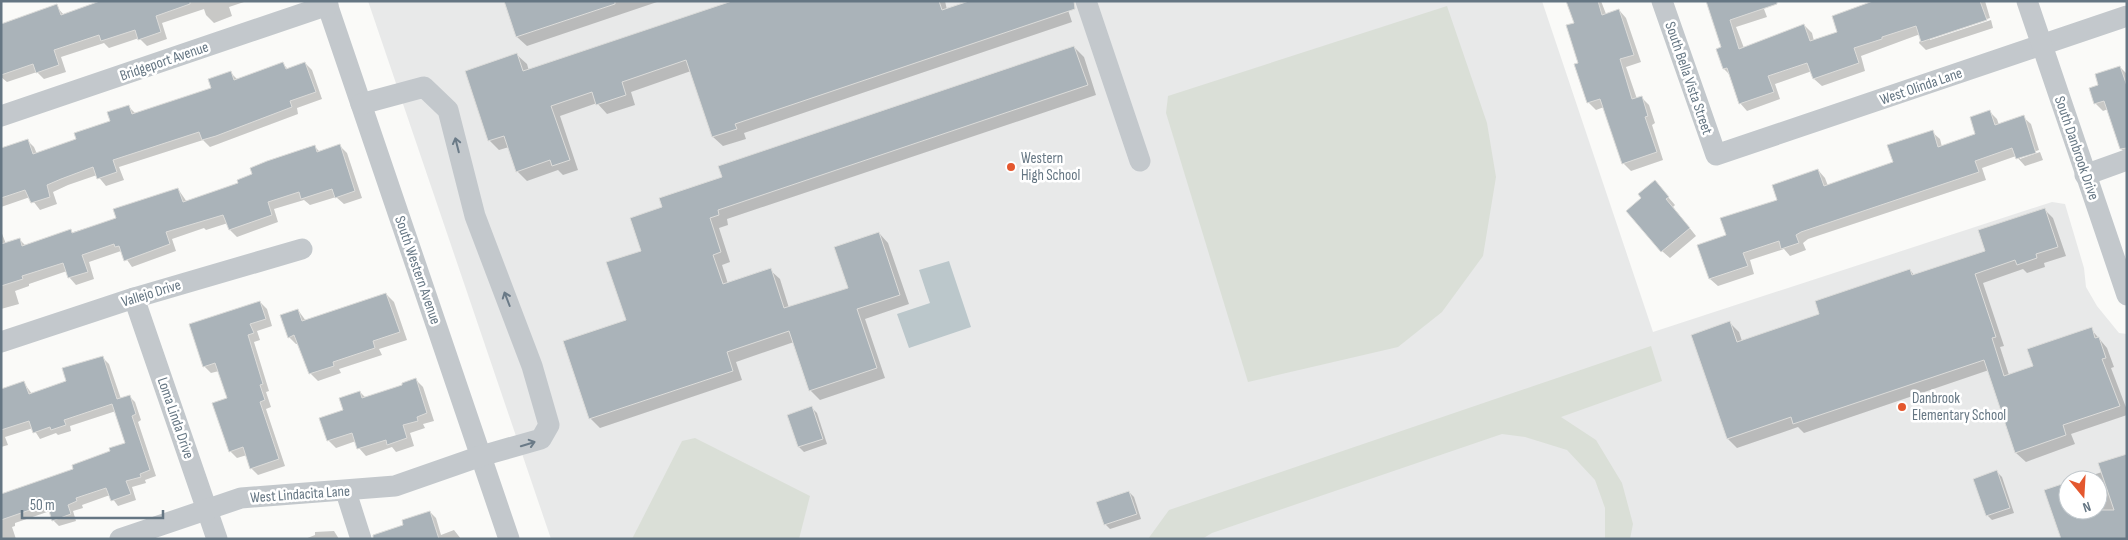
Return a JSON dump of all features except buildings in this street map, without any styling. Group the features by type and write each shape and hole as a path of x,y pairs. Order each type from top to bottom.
{"street":[{"path":"1086,1 1140,162"},
{"name":"South Bella Vista Street","path":"1662,1 1716,155"},
{"name":"South Danbrook Drive","path":"2027,1 2127,295"},
{"name":"South Western Avenue","path":"327,3 509,539"},
{"name":"Bridgeport Avenue","path":"1,116 327,3"},
{"name":"West Olinda Lane","path":"1716,155 2127,16"},
{"name":"West Lindacita Lane","path":"120,539 241,498 346,492 395,486 481,456 541,440 548,425 532,366 475,216 448,110 424,87 361,104"},
{"path":"2085,175 2127,160"},
{"name":"Vallejo Drive","path":"1,342 134,298 302,249"},
{"name":"Loma Linda Drive","path":"134,298 217,539"},
{"path":"346,492 361,539"}],"shaded area":[{"name":"Western High School","path":"368,1 1542,1 1653,332 2052,202 2065,204 2084,268 2086,287 2097,306 2119,333 2127,334 2127,539 551,539"},
{"path":"1447,6 1487,123 1496,177 1483,256 1442,312 1398,347 1248,382 1166,113 1168,96"},
{"path":"949,261 971,327 909,348 897,314 930,303 919,270"},
{"path":"1651,346 1662,381 1561,417 1596,440 1622,483 1633,524 1630,539 1605,539 1605,508 1595,480 1567,450 1525,437 1502,434 1212,533 1202,539 1148,539 1169,510"},
{"path":"695,438 810,496 799,539 632,539 682,441"}],"place":[{"name":"Western High School","path":"1011,167"},
{"name":"Danbrook Elementary School","path":"1902,407"}]}
